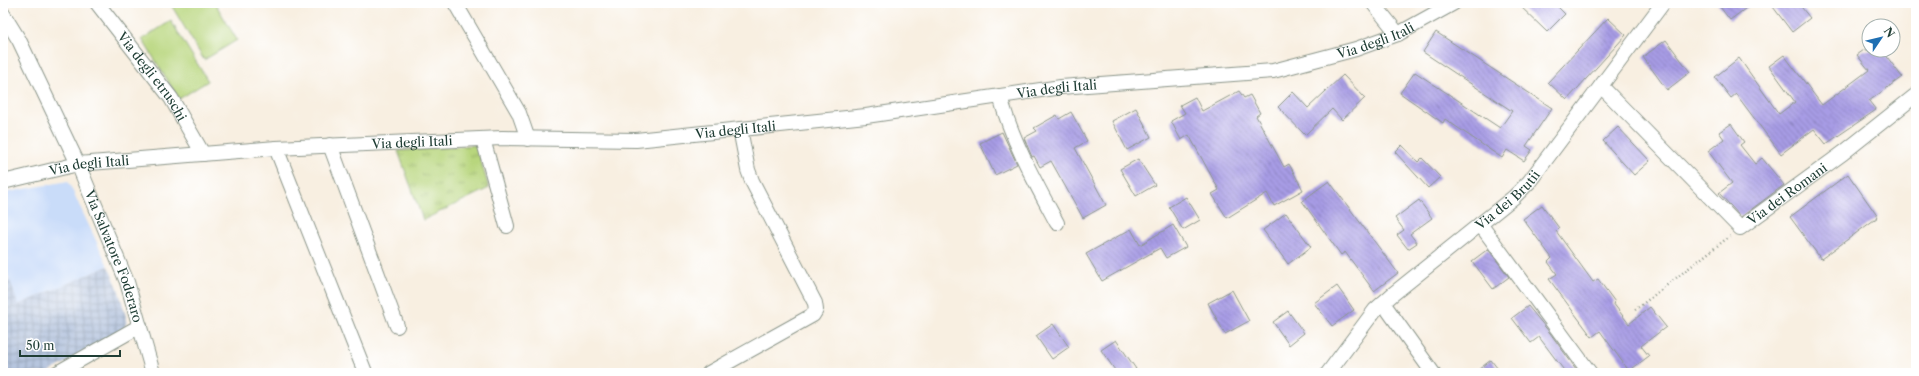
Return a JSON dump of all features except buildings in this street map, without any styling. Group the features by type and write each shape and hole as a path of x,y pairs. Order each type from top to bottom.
{"street":[{"name":"Via degli etruschi","path":"98,3 171,98 203,154"},
{"path":"455,3 519,113 528,138"},
{"path":"1373,3 1398,34"},
{"name":"Via degli Itali","path":"3,182 78,164 276,148 528,138 636,140 866,116 1061,87 1273,71 1356,49 1398,34 1454,3"},
{"name":"Via dei Brutii","path":"1328,373 1375,310 1514,197 1529,182 1663,3"},
{"name":"Via Salvatore Foderaro","path":"3,14 19,40 78,164 127,282 153,373"},
{"name":"Via dei Romani","path":"1601,86 1740,228 1843,153 1916,95"},
{"path":"1000,96 1006,116 1030,173 1058,223"},
{"path":"710,373 813,315 816,310 815,302 752,182 748,170 740,129"},
{"path":"483,139 507,226"},
{"path":"330,145 397,326"},
{"path":"276,148 365,372"},
{"path":"1480,224 1590,373"},
{"path":"1383,304 1433,373"},
{"path":"57,373 140,326"}],"path":[{"path":"1635,310 1740,228"}],"shaded area":[{"path":"68,181 108,266 18,305 3,262 3,193"},
{"path":"108,266 118,288 127,320 124,331 47,373 3,373 3,283 10,280 18,305"}],"green space":[{"path":"170,3 215,3 237,40 204,60"},
{"path":"171,21 208,81 179,99 142,39"},
{"path":"476,145 489,188 423,220 398,151"}]}
